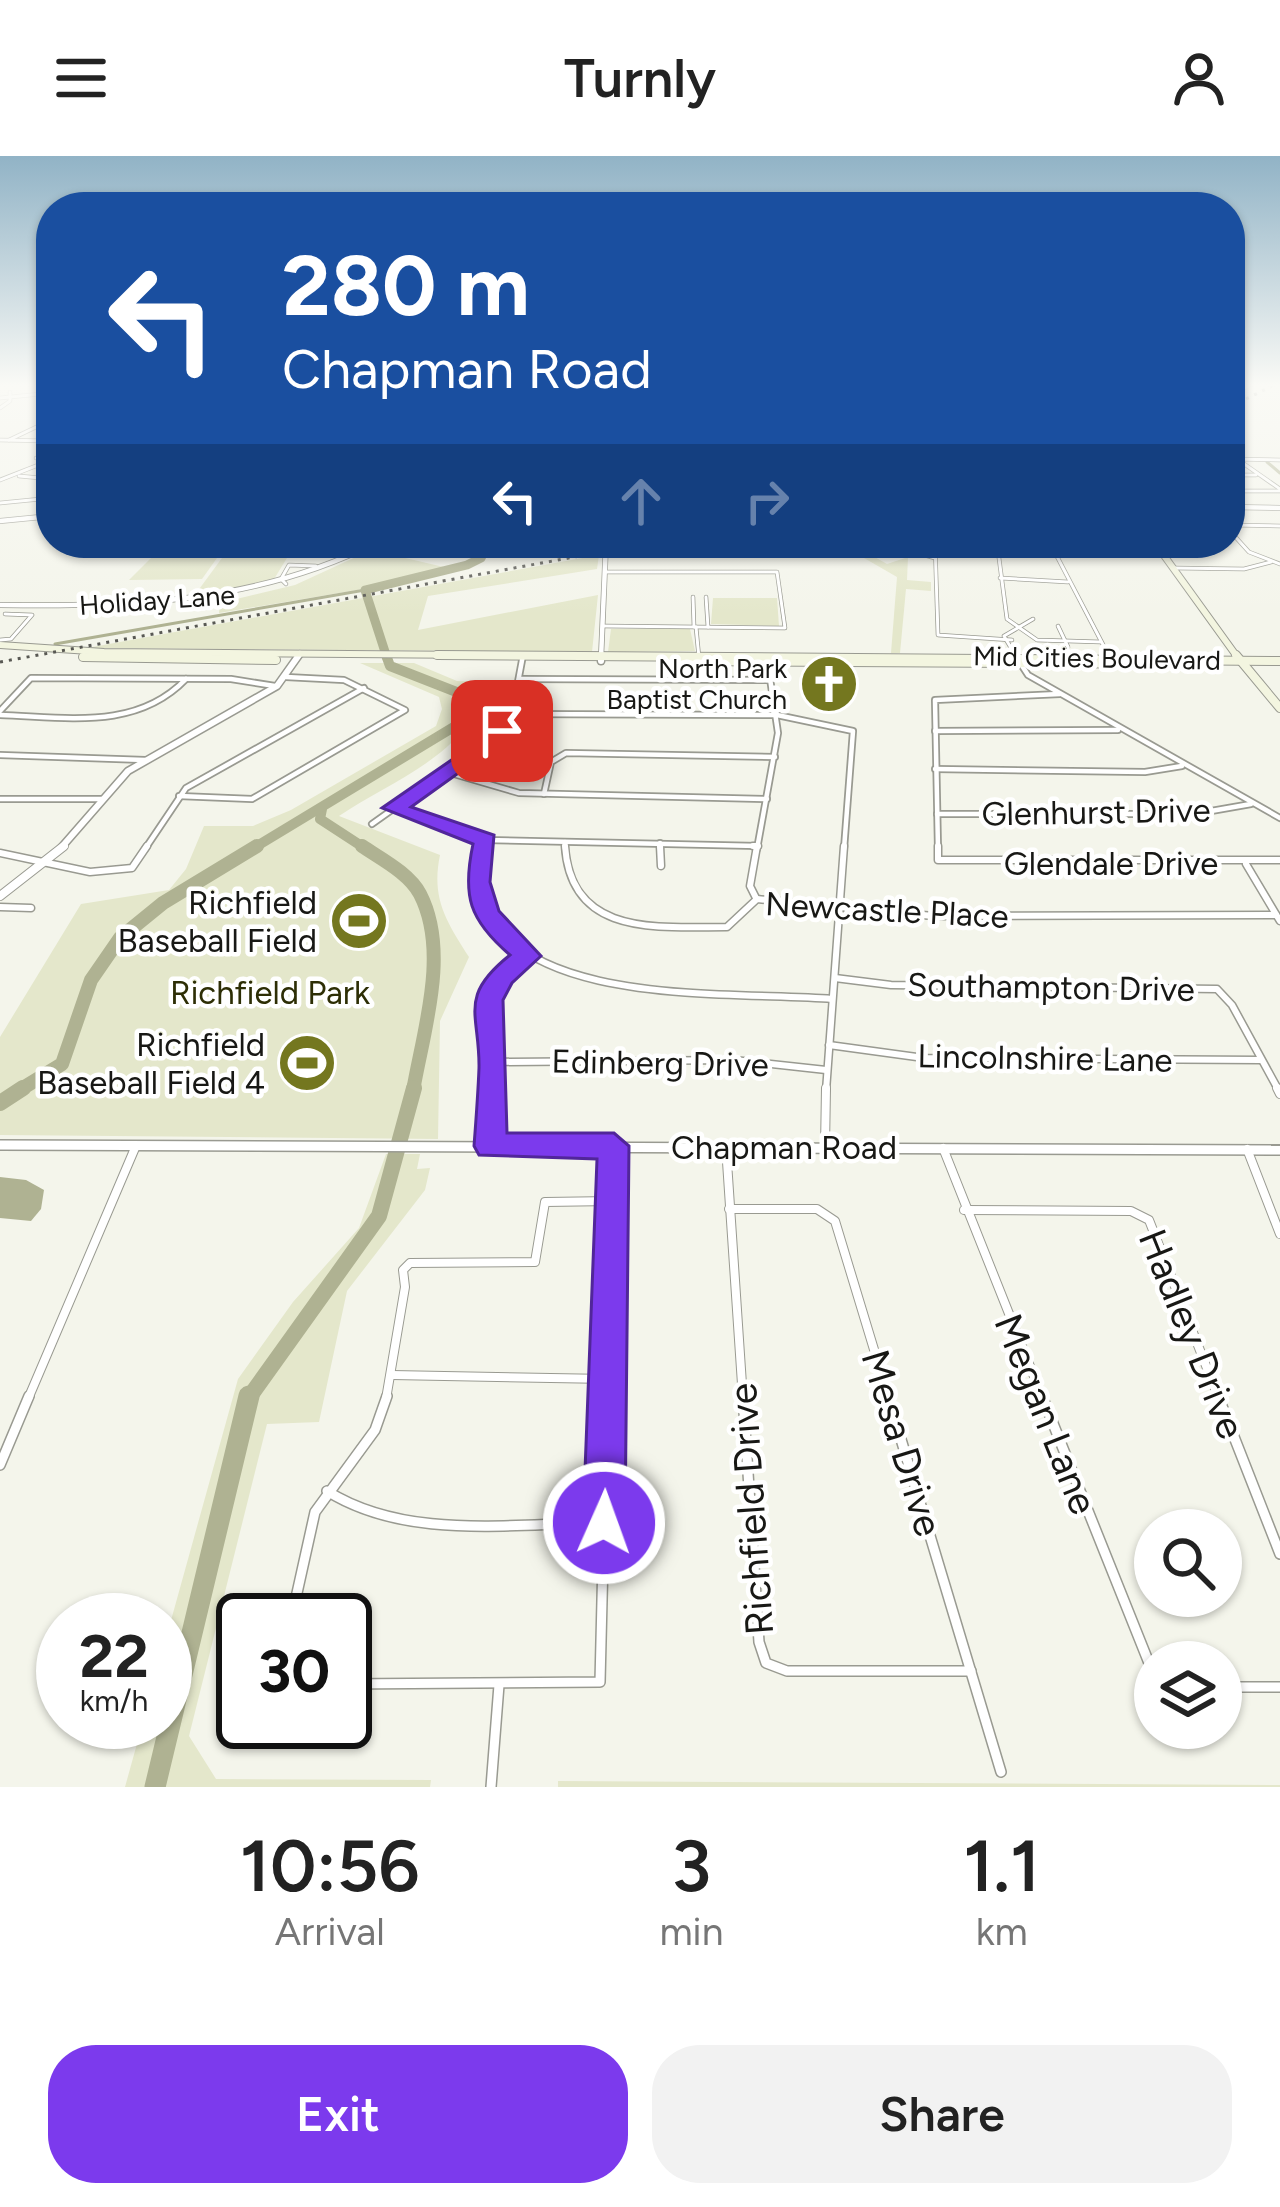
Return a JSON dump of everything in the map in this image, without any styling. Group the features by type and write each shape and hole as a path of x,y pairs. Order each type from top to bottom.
{"main road":[{"path":"1165,558 1280,708"},
{"name":"Mid Cities Boulevard","path":"0,645 109,658 1280,661"}],"street":[{"path":"0,480 36,467"},
{"path":"1245,467 1280,490"},
{"path":"1245,475 1256,475"},
{"path":"19,476 36,478"},
{"path":"1245,491 1280,490"},
{"path":"0,502 36,499"},
{"path":"1245,507 1280,508"},
{"path":"0,521 36,517"},
{"path":"1245,527 1280,526"},
{"path":"1245,548 1280,564"},
{"name":"Holiday Lane","path":"0,605 173,604 286,584 346,558"},
{"path":"602,658 608,558"},
{"path":"935,558 938,635 1009,640"},
{"path":"998,558 1003,614 1037,640 1101,642"},
{"path":"1058,558 1109,658"},
{"path":"1171,568 1244,569 1271,562"},
{"path":"286,584 281,579 290,565 316,566"},
{"path":"604,626 785,628 777,572 608,568"},
{"path":"1000,578 1070,582"},
{"path":"693,597 699,658"},
{"path":"706,597 708,627"},
{"path":"3,616 14,605"},
{"path":"0,645 32,615 3,616"},
{"path":"1058,626 1066,644"},
{"path":"1024,627 1009,640 1018,658 1060,694 1280,818"},
{"path":"0,896 77,835 102,799 146,760 278,686 298,657"},
{"path":"372,824 492,742 512,714 523,657"},
{"path":"757,899 751,886 775,757 777,715 767,658"},
{"path":"179,796 252,800 404,710 344,680 286,677"},
{"path":"0,713 29,679 186,679 278,686"},
{"path":"0,713 140,713 172,698 186,679"},
{"path":"519,679 771,680"},
{"path":"0,853 43,865 118,872 140,863 179,796 204,775 364,688"},
{"path":"937,814 937,698 1060,694"},
{"path":"512,714 777,715 854,731 826,1070 825,1148"},
{"path":"935,731 1122,729"},
{"path":"544,794 551,761 566,753 775,757"},
{"path":"0,755 146,760"},
{"path":"934,770 1145,772 1186,765"},
{"path":"447,772 491,789 544,794 767,799"},
{"path":"0,799 102,799"},
{"name":"Glenhurst Drive","path":"937,814 1194,814 1255,804"},
{"path":"393,808 486,840 758,846"},
{"name":"Glendale Drive","path":"937,814 941,862 1246,864 1280,860"},
{"path":"486,840 478,882 486,911 497,930 527,956 560,973 617,986 767,991 832,999"},
{"name":"Newcastle Place","path":"565,842 564,878 570,890 597,910 626,922 727,927 757,899 933,916 1278,918"},
{"path":"660,843 661,866"},
{"path":"1246,864 1278,918"},
{"path":"0,908 31,908"},
{"path":"490,1146 494,1062 486,1021 489,1000 501,977 527,956"},
{"name":"Southampton Drive","path":"835,978 891,985 1216,989 1226,996 1280,1094"},
{"name":"Lincolnshire Lane","path":"830,1045 924,1058 1261,1060"},
{"name":"Edinberg Drive","path":"494,1062 734,1060 826,1070"},
{"path":"0,1466 136,1144"},
{"name":"Chapman Road","path":"0,1145 1280,1150"},
{"path":"372,1684 600,1682 614,1146"},
{"name":"Richfield Drive","path":"726,1148 760,1642 766,1663 788,1671 971,1671"},
{"name":"Megan Lane","path":"943,1148 1140,1641"},
{"path":"1247,1149 1280,1234"},
{"path":"297,1593 310,1533 326,1490 375,1430 392,1375 403,1270 410,1262 535,1262 545,1202 612,1201"},
{"name":"Mesa Drive","path":"729,1209 817,1209 832,1216 1001,1772"},
{"name":"Hadley Drive","path":"964,1210 1131,1211 1149,1220 1280,1554"},
{"path":"392,1375 608,1379"},
{"path":"326,1490 354,1508 397,1523 604,1523"},
{"path":"491,1786 499,1685"},
{"path":"1242,1687 1280,1688"}],"green space":[{"path":"151,558 217,558 202,579 129,580"},
{"path":"222,558 287,558 271,584 197,592"},
{"path":"354,558 405,558 448,568 357,590 219,613 220,603 295,585"},
{"path":"599,558 597,569 428,596 418,630 598,595 592,652 87,648"},
{"path":"864,558 887,564 908,558 907,580 931,582 931,591 906,589 900,653 891,653 897,577"},
{"path":"713,598 777,598 779,626 711,624"},
{"path":"611,629 690,629 695,651 608,652"},
{"name":"Richfield Park","path":"360,663 414,663 457,681 486,682 478,707 448,746 339,816 440,855 442,909 469,957 440,1021 438,1139 0,1135 0,1037 81,904 169,890 186,869 204,826 253,826 291,810 436,726 442,709 439,697"},
{"path":"386,1154 420,1154 417,1169 430,1168 425,1190 347,1291 319,1422 267,1424 225,1593 216,1593 216,1628 192,1724 192,1593 179,1593 238,1379 293,1302 359,1228"},
{"path":"192,1741 216,1779 431,1780 430,1787 125,1787 136,1749 192,1749"},
{"path":"558,1781 1280,1785 1280,1787 558,1787"}],"shaded area":[{"path":"0,1177 26,1180 44,1190 41,1209 31,1221 0,1218"}],"waterway":[{"path":"1267,462 1280,473"},
{"path":"386,656 365,590 481,558"},
{"path":"55,644 365,590"},
{"path":"252,849 457,725 465,707 459,693 390,666 386,656"},
{"path":"322,809 320,819 366,849"},
{"path":"18,1091 62,1064 91,980 120,938 163,903 257,846"},
{"path":"362,846 409,879 429,917 432,992 413,1091"},
{"path":"0,1103 23,1088"},
{"path":"248,1398 379,1216 414,1088"},
{"path":"155,1787 248,1398"}],"railway":[{"path":"0,662 569,558"}],"place":[{"name":"North Park Baptist Church","path":"829,684"},
{"name":"Richfield Baseball Field","path":"359,921"},
{"name":"Richfield Baseball Field 4","path":"307,1063"}],"route":[{"path":"502,731 393,808 454,834 486,840 478,882 486,911 497,930 527,956 501,977 489,1000 486,1021 494,1062 490,1146 614,1146 604,1523"}]}
